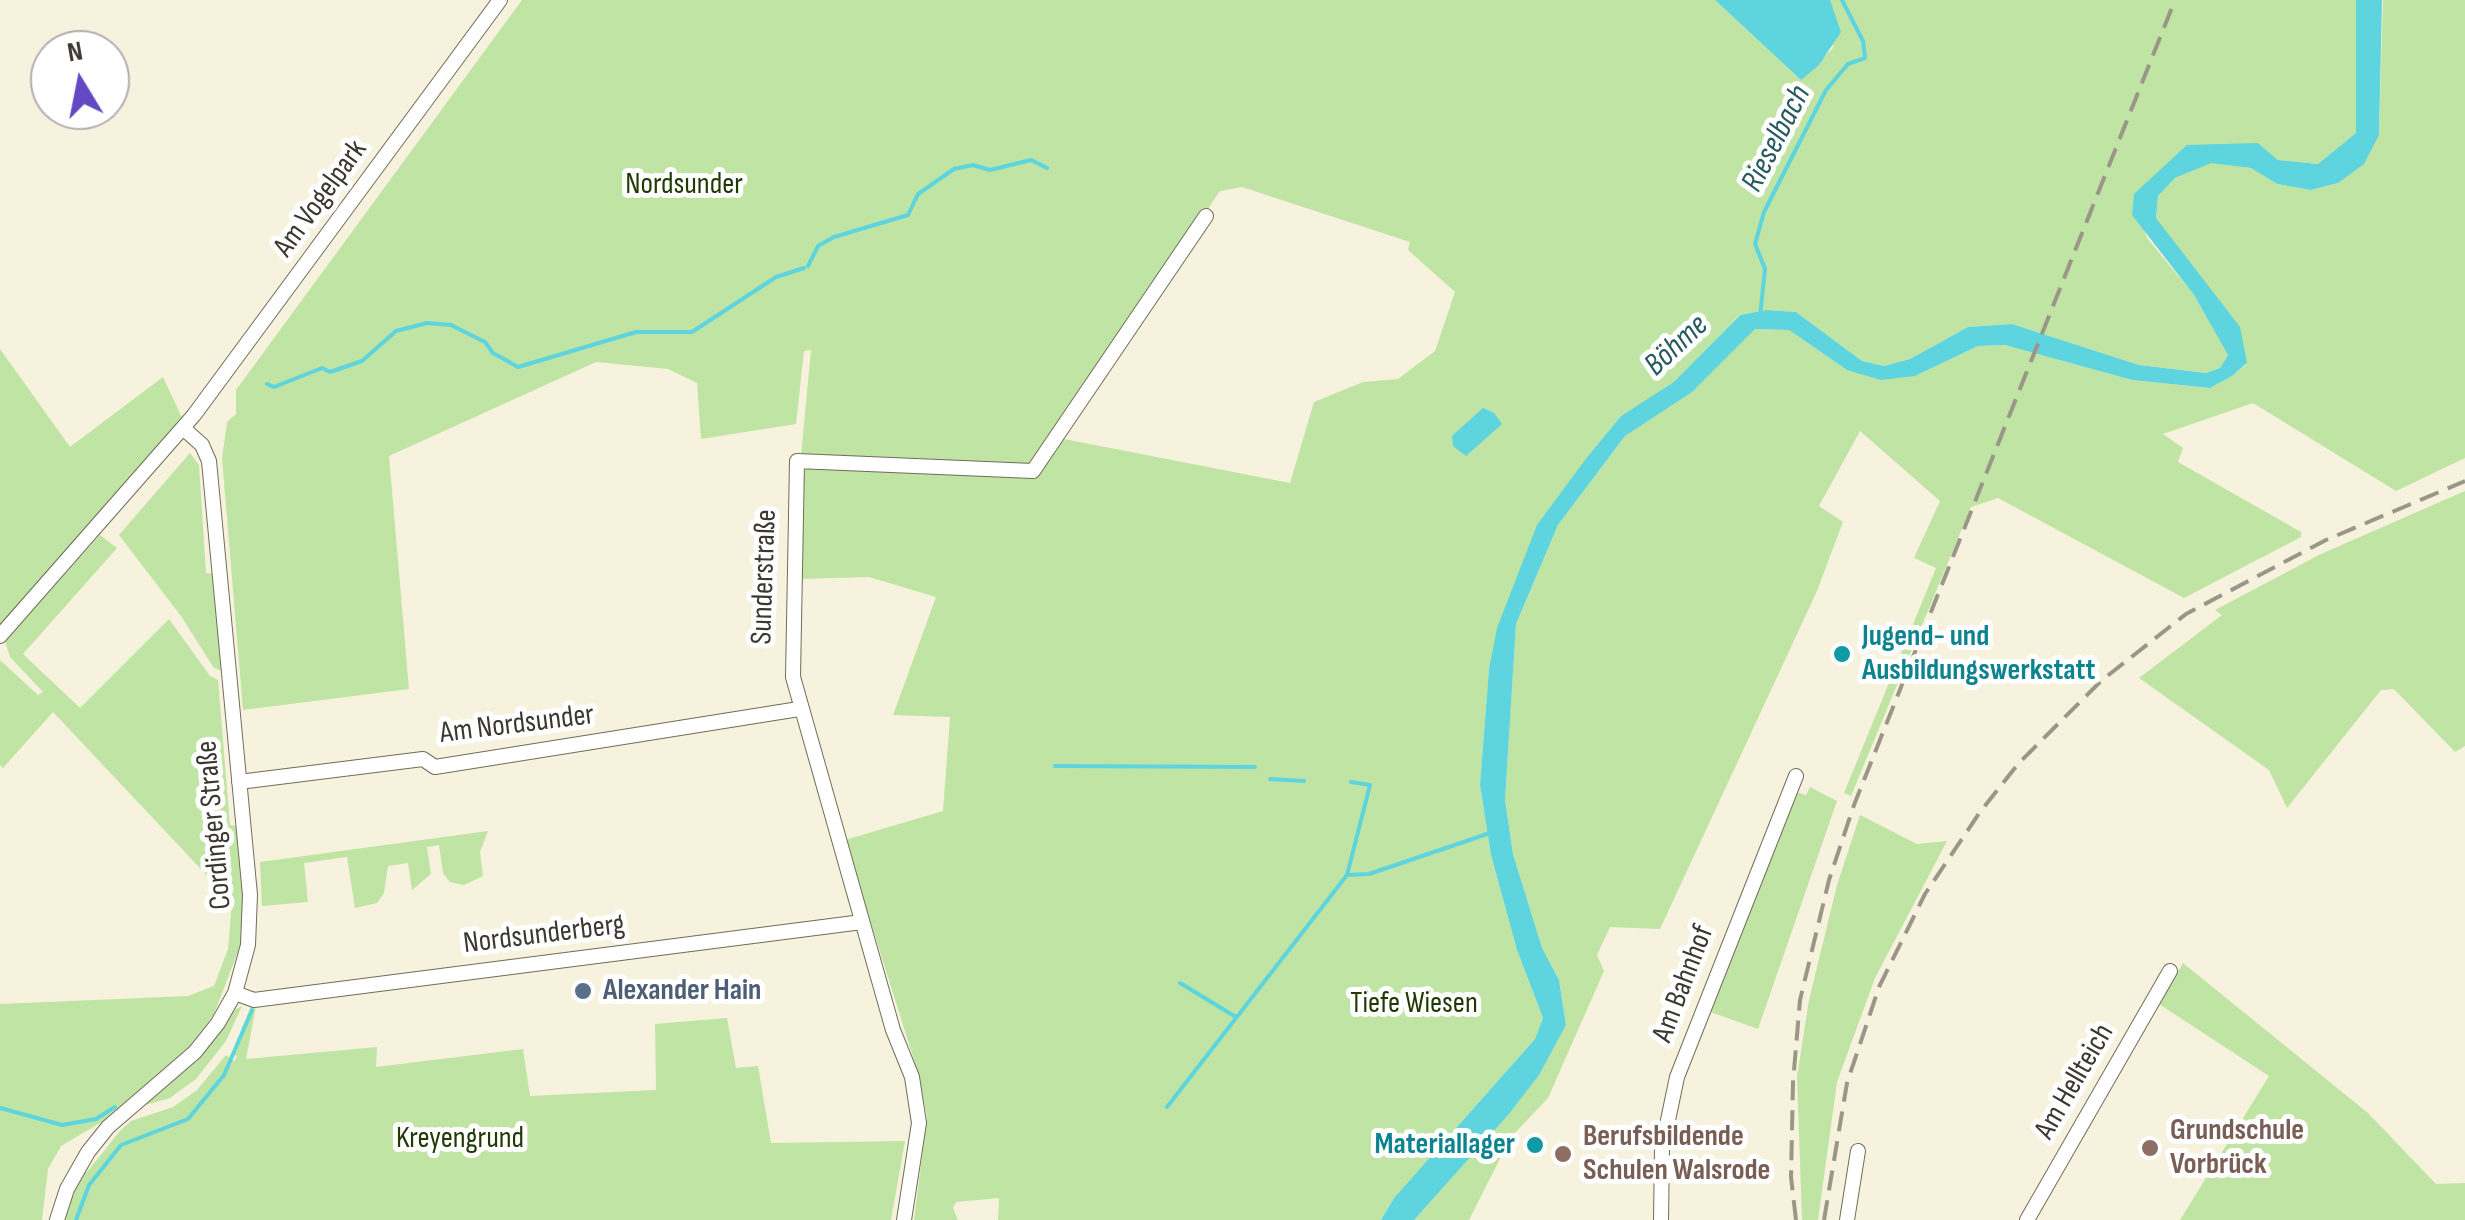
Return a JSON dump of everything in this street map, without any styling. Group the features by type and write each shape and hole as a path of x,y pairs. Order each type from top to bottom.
{"street":[{"name":"Am Vogelpark","path":"0,636 183,428 263,326 500,0"},
{"name":"Sunderstraße","path":"904,1220 918,1110 800,709 790,654 797,460 1033,471 1206,216"},
{"name":"Cordinger Straße","path":"57,1220 67,1188 88,1152 108,1127 195,1052 235,993 251,921 208,461 202,446 183,428"},
{"name":"Am Nordsunder","path":"239,782 423,760 436,767 800,709"},
{"name":"Am Bahnhof","path":"1661,1220 1661,1160 1677,1077 1796,776"},
{"name":"Nordsunderberg","path":"235,993 254,1000 862,922"},
{"name":"Am Hellteich","path":"2028,1220 2170,972"},
{"path":"1848,1220 1858,1151"}],"green space":[{"path":"522,0 1715,0 1801,80 1833,48 1830,0 2356,0 2356,133 2318,164 2278,160 2258,143 2134,194 2147,238 2194,295 2228,355 2220,368 2206,373 2139,365 2012,324 1968,327 1910,359 1884,366 1862,361 1796,312 1766,310 1739,315 1675,382 1621,416 1588,456 1489,669 1480,785 1491,855 1517,950 1543,1018 1535,1039 1394,1198 1381,1220 998,1220 999,1198 956,1202 953,1208 958,1220 914,1220 927,1117 919,1076 845,840 943,811 950,717 893,715 936,597 869,577 798,579 804,466 1035,477 1064,439 1290,483 1314,402 1363,382 1398,379 1435,351 1455,292 1408,250 1410,242 1242,187 1220,191 1032,466 801,456 811,350 804,351 796,424 701,439 697,383 668,369 596,362 389,456 409,689 243,710 222,459 227,422 236,414 236,390"},
{"path":"2383,0 2465,0 2465,458 2396,491 2253,403 2163,434 2183,448 2178,462 2301,532 2301,537 2184,598 1998,498 1971,507 1851,796 1844,793 1936,568 1914,558 1940,501 1860,431 1819,506 1843,522 1817,591 1660,929 1610,927 1597,955 1604,971 1548,1098 1511,1137 1469,1220 1414,1220 1509,1114 1539,1074 1566,1025 1559,980 1542,948 1513,854 1505,800 1516,624 1558,525 1625,436 1755,329 1789,330 1847,370 1915,376 1978,346 2005,345 2132,380 2210,388 2232,376 2247,364 2156,218 2158,196 2175,178 2211,162 2251,168 2277,184 2311,190 2338,183 2379,135"},
{"path":"0,349 70,447 163,377 183,420 0,627"},
{"path":"190,453 199,465 206,573 212,574 223,671 214,668 181,616 119,535"},
{"path":"2465,491 2465,746 2455,752 2394,689 2381,690 2287,808 2269,770 2139,678 2222,615 2215,610 2321,554"},
{"path":"100,535 117,548 23,654 80,708 169,619 210,676 218,680 230,825 237,826 243,884 241,944 214,1014 185,1052 112,1116 61,1146 48,1169 42,1220 0,1220 0,1004 188,996 214,986 228,949 232,902 53,712 3,768 0,765 0,660 38,695 43,692 10,657 5,641"},
{"path":"1810,787 1837,801 1758,1029 1705,1010 1796,792 1806,795"},
{"path":"1860,815 1917,844 1947,841 1875,978 1837,1082 1818,1220 1802,1220 1797,1077 1809,1000 1837,885"},
{"path":"488,831 480,852 483,876 464,885 450,882 443,873 439,845 427,847 431,874 412,890 408,863 388,866 384,893 377,903 355,908 347,857 304,863 308,902 262,906 260,862"},
{"path":"2183,963 2368,1113 2436,1184 2465,1183 2465,1220 2180,1220 2269,1076 2159,1004"},
{"path":"242,1006 226,1041 196,1079 170,1098 142,1106 192,1064 234,1010"},
{"name":"Kreyengrund","path":"251,1006 256,1006 246,1059 377,1047 376,1067 523,1049 530,1096 656,1090 655,1024 727,1018 736,1068 758,1066 771,1143 905,1141 891,1220 63,1220 83,1171 87,1172 120,1131 131,1121 173,1107 197,1090 226,1055 234,1061 237,1056 232,1054"}],"water":[{"path":"1715,0 1830,0 1841,32 1819,65 1801,80"},
{"path":"2356,0 2382,0 2379,135 2364,164 2338,183 2311,190 2277,184 2251,168 2211,163 2175,178 2158,196 2156,218 2240,327 2247,363 2232,376 2210,388 2132,380 2005,345 1978,346 1915,376 1881,380 1847,370 1789,330 1755,329 1692,392 1625,436 1558,525 1516,624 1505,800 1513,854 1542,948 1559,980 1566,1025 1539,1075 1509,1114 1414,1220 1381,1220 1394,1198 1535,1039 1543,1018 1517,950 1491,855 1480,785 1489,669 1497,628 1537,525 1588,456 1621,416 1674,382 1740,315 1766,310 1796,312 1862,361 1884,366 1910,359 1968,327 2012,324 2139,365 2206,373 2220,368 2228,355 2194,295 2132,215 2134,194 2187,145 2258,143 2278,160 2318,164 2356,133"},
{"path":"1483,408 1494,413 1502,424 1466,456 1453,446 1452,436"}],"waterway":[{"name":"Rieselbach","path":"1760,316 1765,269 1755,244 1764,212 1826,90 1848,64 1865,58 1863,41 1842,0"},
{"path":"808,266 818,246 834,237 908,215 918,194 954,169 973,165 990,170 1031,160 1047,168"},
{"path":"267,384 274,387 322,368 330,372 362,361 396,331 427,323 451,325 485,342 493,353 518,367 636,332 692,332 776,277 804,268"},
{"path":"1055,766 1255,767"},
{"path":"1270,779 1304,781"},
{"path":"1167,1107 1347,875 1370,785 1351,782"},
{"path":"1347,875 1369,874 1490,833"},
{"path":"1180,983 1236,1017"},
{"path":"76,1220 89,1185 121,1145 188,1119 224,1075 252,1010"},
{"path":"0,1108 62,1125 96,1119 115,1107"}],"railway":[{"path":"1796,1220 1791,1177 1800,1000 1829,880 1854,805 2175,0"},
{"path":"1824,1220 1847,1083 1879,987 1925,894 2018,764 2101,681 2186,614 2326,540 2465,481"}],"place":[{"name":"Jugend- und Ausbildungswerkstatt","path":"1842,654"},
{"name":"Alexander Hain","path":"583,991"},
{"name":"Materiallager","path":"1535,1145"},
{"name":"Grundschule Vorbrück","path":"2150,1148"},
{"name":"Berufsbildende Schulen Walsrode","path":"1563,1154"}],"park label":[{"name":"Nordsunder","path":"684,185"},
{"name":"Tiefe Wiesen","path":"1414,1004"}],"water label":[{"name":"Böhme","path":"1677,346"}]}
